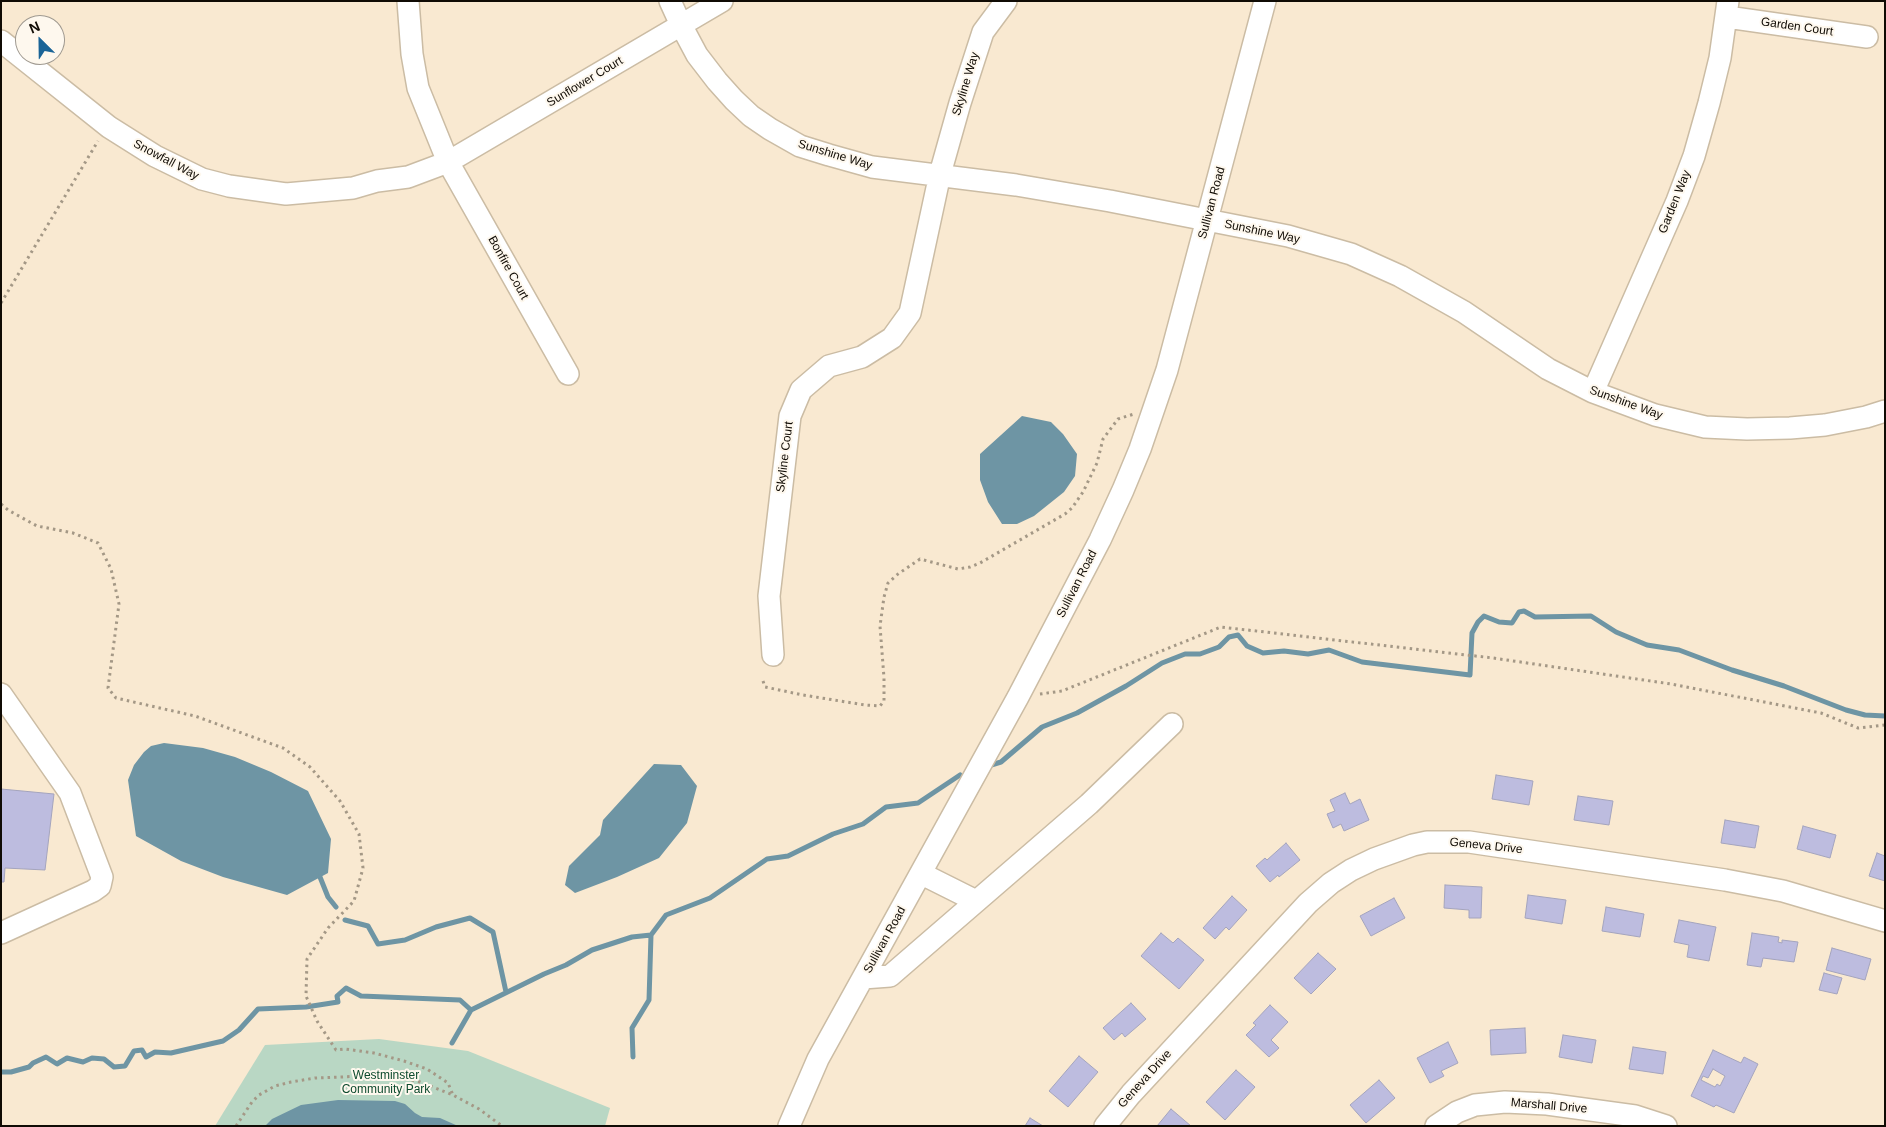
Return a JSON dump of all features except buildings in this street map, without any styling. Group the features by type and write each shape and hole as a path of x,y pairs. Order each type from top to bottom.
{"street":[{"name":"Bonfire Court","path":"408,1 412,54 418,88 448,162 568,374"},
{"name":"Sunshine Way","path":"670,1 697,55 717,81 751,116 800,146 872,167 940,174 1072,194 1288,236 1326,246 1350,254 1400,276 1464,312 1548,369 1593,392 1655,415 1705,427 1747,429 1790,428 1833,423 1885,411"},
{"name":"Sunflower Court","path":"448,162 722,1"},
{"name":"Skyline Way","path":"940,174 982,32 1006,1"},
{"name":"Sullivan Road","path":"789,1126 818,1059 922,874 1018,697 1104,532 1123,490 1151,419 1167,370 1265,1"},
{"name":"Garden Court","path":"1728,9 1867,37"},
{"name":"Garden Way","path":"1593,392 1677,201 1694,156 1709,103 1728,9"},
{"name":"Snowfall Way","path":"1,42 109,127 155,156 194,176 211,182 286,194 353,188 377,181 408,177 448,162"},
{"name":"Skyline Court","path":"773,655 769,596 790,416 801,390 829,366 862,357 892,338 910,313 940,174"},
{"path":"1,694 70,793 102,877 100,886 93,891 1,933"},
{"path":"864,978 890,976 1089,804 1172,724"},
{"name":"Geneva Drive","path":"1105,1126 1131,1094 1308,903 1331,883 1351,870 1374,859 1413,845 1427,842 1469,842 1725,880 1783,891 1885,921"},
{"path":"922,874 976,901"},
{"name":"Marshall Drive","path":"1436,1126 1457,1112 1475,1105 1505,1102 1547,1104 1635,1116 1666,1126"}],"path":[{"path":"1,303 100,137"},
{"path":"763,681 765,687 830,700 880,706 884,701 884,678 880,626 888,584 920,559 958,569 970,567 1060,517 1072,508 1083,492 1097,463 1103,439 1118,419 1131,414 1143,415 1151,419"},
{"path":"1,504 37,526 73,533 98,543 111,569 119,604 108,688 116,698 195,716 283,748 310,767 340,801 360,834 363,868 354,901 328,928 307,959 306,996 316,1021 336,1050 344,1049 374,1053 427,1069 448,1083 453,1095"},
{"path":"1018,697 1062,691 1222,627 1493,658 1671,684 1821,713 1858,728 1885,725"},
{"path":"236,1126 245,1111 259,1095 276,1086 298,1080 348,1076 398,1077 420,1082 453,1095 488,1114 502,1126"}],"green space":[{"name":"Westminster Community Park","path":"379,1039 468,1051 610,1108 605,1126 215,1126 265,1045"}],"water":[{"path":"1022,416 1051,422 1063,434 1077,454 1075,476 1064,492 1034,516 1017,524 1002,524 988,502 980,480 980,454"},
{"path":"164,743 203,748 235,757 271,772 308,791 331,839 328,873 287,895 223,877 181,861 136,836 128,780 134,765 144,752 151,746"},
{"path":"654,764 681,765 697,786 687,823 659,858 575,893 565,885 569,866 600,835 603,820"},
{"path":"338,1100 395,1101 405,1104 422,1117 440,1118 458,1126 265,1126 272,1119 301,1105"}],"waterway":[{"path":"988,766 1001,762 1042,727 1077,713 1126,686 1162,663 1185,654 1200,654 1219,647 1229,637 1238,635 1247,646 1263,653 1284,651 1308,654 1329,650 1362,662 1470,675 1472,633 1478,622 1484,616 1499,622 1512,623 1519,612 1524,611 1535,617 1591,616 1616,632 1647,645 1679,650 1732,670 1784,686 1846,710 1865,715 1885,716"},
{"path":"633,1057 632,1028 649,1000 651,935 666,915 710,898 767,859 788,856 833,834 863,824 886,807 918,803 960,775"},
{"path":"320,877 328,897 336,907"},
{"path":"345,920 368,926 378,944 405,940 436,927 470,918 493,932 506,992"},
{"path":"452,1043 471,1010 566,965 592,950 632,937 651,935"},
{"path":"1,1072 11,1072 29,1067 46,1057 57,1064 67,1058 83,1062 92,1058 104,1059 114,1067 125,1066 134,1051 142,1050 146,1057 155,1052 171,1053 223,1041 239,1030 258,1009 306,1007 338,1002 337,996 346,988 361,996 460,1000 471,1010"}]}
